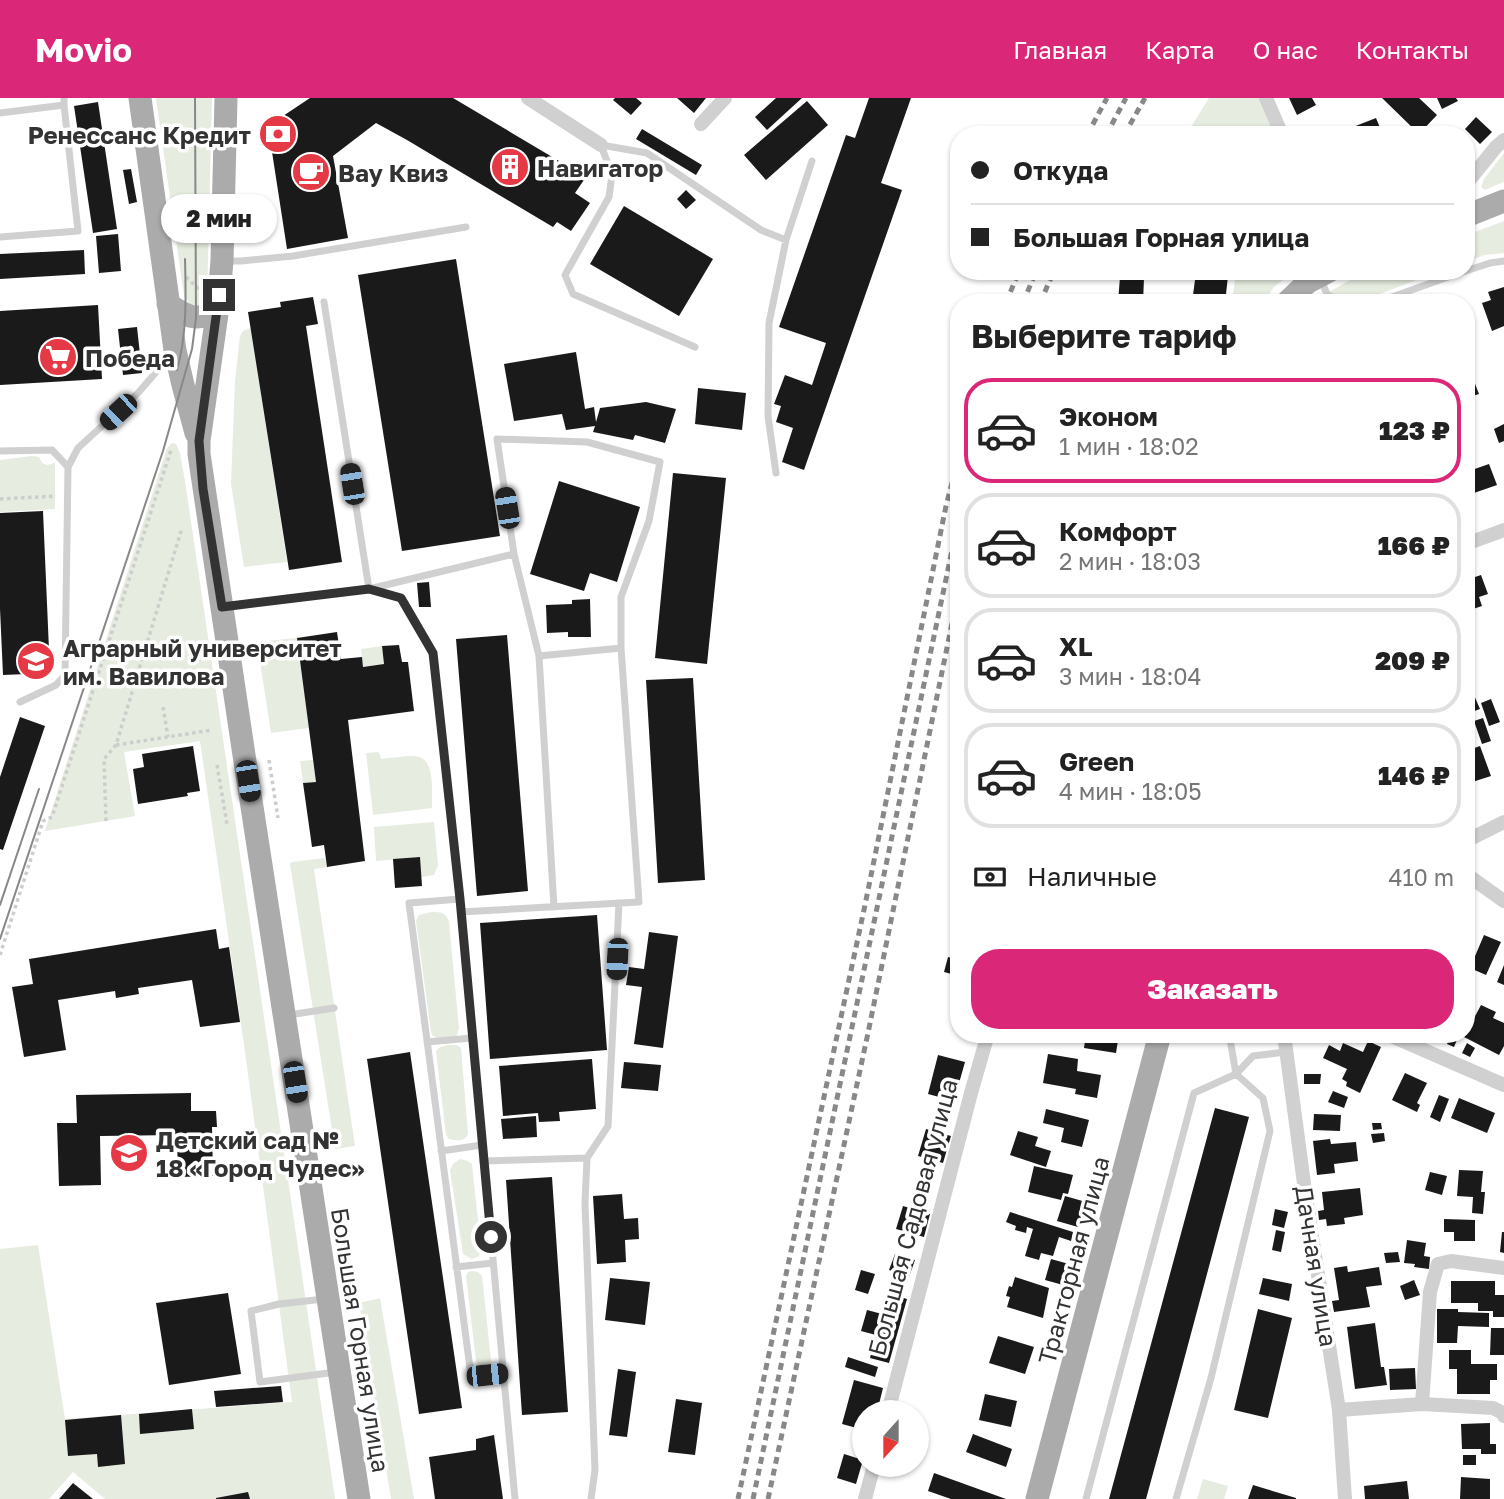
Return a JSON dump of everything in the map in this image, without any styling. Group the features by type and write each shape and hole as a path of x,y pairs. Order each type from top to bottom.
{"main road":[{"name":"Большая Горная улица","path":"140,98 175,350 199,441"},
{"name":"Большая Горная улица","path":"226,98 222,261 211,301 199,441 203,489 359,1499"},
{"path":"1475,212 1504,201"},
{"path":"1295,294 1312,280"},
{"path":"168,304 185,315 196,318 209,315 211,301"},
{"name":"Тракторная улица","path":"1037,1499 1158,1043"}],"street":[{"path":"528,98 601,145"},
{"path":"701,124 725,98"},
{"path":"1266,98 1278,126"},
{"path":"1475,173 1504,140"},
{"path":"1475,541 1504,530"},
{"path":"1475,836 1504,822"},
{"path":"1475,880 1504,901"},
{"name":"Большая Садовая улица","path":"891,1400 985,1043"},
{"name":"Дачная улица","path":"1284,1043 1339,1410 1345,1499"},
{"path":"1408,1043 1504,1085"},
{"path":"1422,1404 1430,1292 1438,1264 1451,1261 1504,1268"},
{"path":"1339,1410 1422,1404 1493,1408 1504,1416"},
{"path":"865,1499 871,1477"}],"lane":[{"path":"0,113 64,101 78,231 0,237"},
{"path":"695,347 573,294 565,275 609,197 611,175 601,145 647,153 761,230 786,240"},
{"path":"776,473 768,416 769,323 786,240 812,161"},
{"path":"222,261 293,256 466,227"},
{"path":"1475,268 1504,261"},
{"path":"1401,294 1440,280"},
{"path":"324,302 369,589"},
{"path":"20,702 56,685 65,675 68,467 78,448 138,393 175,350"},
{"path":"461,912 554,907 639,902 621,648 621,597 649,522 660,462 587,442 497,439 514,554 539,656 554,907"},
{"path":"0,451 52,450 68,467"},
{"path":"222,607 369,589 514,554"},
{"path":"369,589 401,598 433,653 460,899 515,1499"},
{"path":"539,656 621,648"},
{"path":"460,899 409,903 471,1376 503,1373"},
{"path":"591,1499 596,1469 585,1203 587,1158 608,1126 619,903"},
{"path":"285,1016 334,1008"},
{"path":"427,1042 472,1038"},
{"path":"1176,1499 1211,1378 1270,1131 1263,1098 1236,1074 1231,1043"},
{"path":"1086,1499 1194,1093 1236,1074 1253,1056 1285,1052"},
{"path":"441,1151 482,1145"},
{"path":"483,1161 587,1158"},
{"path":"456,1267 493,1263"},
{"path":"328,1299 279,1304 251,1311 260,1382 340,1372"}],"path":[{"path":"186,276 211,301"},
{"path":"0,955 43,821 52,817 171,450"},
{"path":"0,499 69,495"},
{"path":"106,821 104,759 116,745 182,528"},
{"path":"163,708 168,737"},
{"path":"116,745 212,730"},
{"path":"269,760 278,818"},
{"path":"217,765 226,824"}],"shaded area":[{"path":"156,98 212,98 207,299 204,305 190,304 184,296"},
{"path":"1209,98 1260,98 1271,126 1192,126"},
{"path":"1504,153 1504,182 1485,190 1481,187 1484,179"},
{"path":"1504,221 1504,253 1475,259 1475,232"},
{"path":"1235,280 1283,280 1269,294 1233,294"},
{"path":"1350,280 1416,280 1380,294 1325,294"},
{"path":"251,328 287,562 244,567 231,484 235,381 240,336 243,331"},
{"path":"172,443 176,444 180,453 185,481 335,1499 105,1499 73,1472 49,1499 0,1499 0,1249 38,1245 65,1419 292,1402 200,741 124,752 135,816 45,831 167,448"},
{"path":"39,457 42,463 47,465 55,463 55,509 0,512 0,460"},
{"path":"297,638 309,728 271,733 257,642"},
{"path":"382,646 384,664 363,667 361,649"},
{"path":"379,752 381,759 414,756 426,762 431,776 432,808 373,815 366,753"},
{"path":"313,760 316,782 303,783 300,761"},
{"path":"434,822 438,865 434,875 421,877 419,857 376,861 374,827"},
{"path":"325,858 327,867 314,869 355,1146 335,1149 290,864"},
{"path":"443,913 449,922 459,1028 457,1036 438,1038 431,1032 416,921 419,915"},
{"path":"449,1045 461,1048 468,1134 460,1140 449,1139 446,1135 436,1051"},
{"path":"460,1159 472,1164 481,1248 479,1256 472,1259 463,1254 450,1170"},
{"path":"473,1271 482,1276 491,1360 489,1367 484,1369 476,1361 466,1276"},
{"path":"380,1298 414,1499 391,1499 359,1303"},
{"path":"1203,1479 1228,1486 1224,1499 1197,1499"}],"building":[{"name":"Навигатор","path":"310,98 453,98 586,177 575,193 590,203 571,231 557,222 553,227 376,123 333,156 348,238 287,249 268,126"},
{"path":"636,98 642,103 631,115 613,100"},
{"path":"677,98 706,98 694,113"},
{"path":"776,98 802,98 767,130 755,117"},
{"path":"869,98 911,98 881,183 902,190 804,470 782,462 793,428 776,422 781,406 774,404 785,375 812,385 826,343 779,327 846,135 855,138"},
{"path":"1289,98 1312,98 1316,105 1297,115"},
{"path":"1382,98 1419,98 1437,115 1427,126 1411,126"},
{"path":"1437,98 1456,98 1458,101 1442,109"},
{"path":"807,101 828,125 766,180 744,155"},
{"path":"98,102 117,229 93,233 74,106"},
{"path":"1476,117 1492,132 1480,144 1475,139 1475,126 1468,126"},
{"path":"1376,118 1379,126 1356,126"},
{"path":"642,129 702,165 696,175 636,139"},
{"path":"131,169 137,202 129,204 123,170"},
{"path":"686,190 696,200 686,209 677,199"},
{"path":"624,206 713,259 679,316 590,264"},
{"path":"118,234 121,271 99,273 96,236"},
{"path":"84,250 85,274 0,279 0,254"},
{"path":"456,259 500,536 402,551 358,275"},
{"path":"1120,280 1144,280 1143,294 1119,294"},
{"path":"1195,280 1228,280 1226,294 1193,294"},
{"path":"1504,287 1504,326 1492,331 1482,303 1491,300 1488,292"},
{"path":"313,297 318,324 306,326 342,562 289,570 248,312 281,307 280,302"},
{"path":"98,305 102,379 0,385 0,311"},
{"path":"137,327 142,373 123,375 118,329"},
{"path":"576,352 585,409 594,407 596,422 600,408 646,402 676,409 665,443 635,435 633,440 593,432 595,426 566,430 562,414 514,421 504,364"},
{"path":"698,388 746,393 742,430 695,424"},
{"path":"1504,424 1504,441 1499,443 1494,429"},
{"path":"1489,464 1497,485 1475,493 1475,469"},
{"path":"673,473 726,478 707,664 655,658"},
{"path":"559,481 640,507 617,582 590,573 584,591 530,574"},
{"path":"43,511 50,673 3,675 0,513"},
{"path":"1481,575 1488,594 1479,597 1482,606 1475,608 1475,577"},
{"path":"429,582 431,607 419,607 417,583"},
{"path":"590,599 591,637 568,637 568,632 547,633 546,605 572,604 572,600"},
{"path":"337,632 341,659 362,657 363,667 384,664 382,646 399,645 402,662 408,662 414,711 348,720 365,861 327,867 324,845 312,847 303,783 316,782 297,638"},
{"path":"507,635 528,891 477,896 456,639"},
{"path":"693,678 705,880 658,883 646,680"},
{"path":"1475,698 1480,709 1475,711"},
{"path":"1491,699 1500,722 1489,726 1481,703"},
{"path":"20,717 45,726 3,850 0,849 0,777"},
{"path":"1483,718 1491,741 1482,744 1475,721"},
{"path":"193,746 200,791 187,793 188,796 138,804 133,769 144,767 142,754"},
{"path":"1480,746 1491,776 1475,781 1475,748"},
{"path":"420,857 422,886 395,888 393,859"},
{"path":"597,915 607,1050 490,1059 480,923"},
{"path":"216,929 219,949 229,947 240,1022 200,1027 192,980 138,988 139,994 116,998 115,991 58,1000 66,1050 24,1057 12,987 33,984 29,959"},
{"path":"649,932 678,936 663,1048 634,1044 642,987 626,985 629,967 644,969"},
{"path":"1484,935 1501,942 1486,975 1475,970 1475,956"},
{"path":"948,957 950,958 950,974 944,972"},
{"path":"1504,965 1504,985 1497,982"},
{"path":"1481,1005 1496,1012 1493,1018 1504,1023 1504,1046 1499,1055 1475,1043 1475,1016"},
{"path":"1085,1043 1118,1043 1116,1053 1084,1048"},
{"path":"1343,1043 1363,1052 1367,1043 1381,1047 1360,1093 1346,1086 1347,1082 1342,1079 1347,1069 1323,1058 1329,1045 1340,1051"},
{"path":"1467,1043 1475,1048 1470,1057 1462,1053"},
{"path":"410,1052 462,1408 419,1414 367,1059"},
{"path":"1048,1054 1078,1059 1077,1071 1101,1075 1097,1098 1075,1094 1076,1089 1043,1083"},
{"path":"938,1055 965,1062 954,1101 928,1094"},
{"path":"592,1059 596,1109 559,1112 560,1121 539,1122 538,1113 503,1116 499,1066"},
{"path":"624,1062 661,1065 658,1091 621,1088"},
{"path":"1405,1073 1427,1083 1417,1103 1420,1105 1417,1112 1392,1100"},
{"path":"1304,1074 1321,1074 1320,1084 1304,1084"},
{"path":"1333,1091 1348,1097 1344,1108 1328,1102"},
{"path":"191,1093 191,1111 216,1111 217,1127 212,1127 213,1176 178,1177 177,1135 100,1136 101,1185 59,1186 57,1123 77,1123 76,1095"},
{"path":"1439,1095 1449,1099 1440,1122 1430,1117"},
{"path":"1459,1098 1495,1113 1487,1133 1451,1118"},
{"path":"1215,1108 1249,1117 1181,1371 1146,1499 1109,1499"},
{"path":"1046,1109 1089,1120 1082,1147 1061,1142 1064,1128 1043,1123"},
{"path":"1314,1114 1341,1115 1340,1131 1313,1130"},
{"path":"536,1116 537,1137 503,1139 501,1119"},
{"path":"1372,1123 1381,1123 1382,1129 1373,1130"},
{"path":"926,1129 951,1136 943,1163 918,1156"},
{"path":"1018,1131 1038,1137 1035,1146 1051,1151 1046,1167 1010,1155"},
{"path":"1384,1133 1385,1141 1373,1143 1371,1134"},
{"path":"1330,1139 1331,1144 1356,1142 1358,1161 1334,1164 1335,1173 1317,1175 1313,1141"},
{"path":"1034,1166 1073,1175 1068,1194 1063,1193 1061,1200 1028,1192"},
{"path":"1459,1170 1483,1171 1483,1214 1472,1213 1473,1197 1457,1196"},
{"path":"1430,1172 1447,1176 1442,1195 1425,1190"},
{"path":"552,1177 568,1412 522,1415 506,1180"},
{"path":"1360,1188 1363,1215 1344,1218 1345,1224 1327,1226 1326,1219 1319,1220 1318,1211 1324,1210 1322,1192"},
{"path":"622,1194 624,1219 638,1218 639,1239 625,1240 626,1262 597,1264 593,1196"},
{"path":"1065,1196 1086,1202 1078,1227 1057,1221"},
{"path":"903,1206 930,1214 924,1237 896,1229"},
{"path":"1275,1209 1288,1212 1284,1228 1272,1225"},
{"path":"1010,1212 1073,1232 1071,1241 1059,1237 1053,1256 1041,1253 1039,1260 1025,1256 1033,1229 1027,1227 1026,1233 1015,1230 1016,1226 1006,1222"},
{"path":"1444,1219 1475,1220 1475,1241 1454,1241 1454,1232 1444,1232"},
{"path":"1276,1230 1285,1232 1281,1252 1272,1250"},
{"path":"1504,1232 1504,1253 1500,1252"},
{"path":"1407,1240 1426,1243 1424,1256 1430,1257 1429,1269 1404,1263"},
{"path":"1398,1252 1400,1262 1386,1263 1384,1253"},
{"path":"895,1254 915,1260 909,1277 889,1270"},
{"path":"1051,1259 1069,1264 1063,1285 1045,1280"},
{"path":"1347,1266 1348,1272 1379,1267 1382,1285 1366,1287 1370,1307 1334,1312 1332,1301 1339,1300 1334,1268"},
{"path":"861,1270 875,1274 868,1294 855,1290"},
{"path":"1015,1277 1049,1288 1043,1318 1007,1307 1010,1297 1006,1296"},
{"path":"610,1278 650,1282 645,1325 605,1320"},
{"path":"1263,1278 1292,1284 1289,1301 1259,1294"},
{"path":"1414,1280 1420,1295 1405,1300 1400,1286"},
{"path":"1451,1281 1495,1281 1495,1295 1504,1295 1504,1317 1493,1317 1493,1311 1478,1311 1478,1303 1451,1303"},
{"path":"228,1293 241,1374 169,1385 156,1303"},
{"path":"888,1293 907,1299 889,1363 870,1358 876,1335 861,1331 867,1310 882,1314"},
{"path":"1258,1309 1292,1318 1268,1418 1234,1410"},
{"path":"1437,1309 1489,1313 1489,1327 1458,1326 1457,1343 1437,1343"},
{"path":"1375,1323 1381,1367 1384,1367 1387,1385 1355,1389 1347,1327"},
{"path":"1491,1328 1504,1328 1504,1355 1490,1355"},
{"path":"998,1336 1034,1347 1025,1374 989,1363"},
{"path":"1449,1350 1471,1350 1471,1364 1497,1364 1497,1380 1490,1380 1490,1394 1457,1394 1457,1369 1449,1369"},
{"path":"848,1357 878,1367 875,1377 845,1367"},
{"path":"1415,1368 1416,1389 1390,1390 1389,1369"},
{"path":"618,1369 636,1372 627,1437 609,1435"},
{"path":"854,1380 883,1388 880,1400 852,1400 852,1427 842,1424"},
{"path":"281,1386 283,1402 216,1407 214,1391"},
{"path":"985,1394 1017,1401 1011,1427 979,1420"},
{"path":"676,1399 702,1403 695,1455 668,1452"},
{"path":"192,1409 194,1429 140,1434 139,1414"},
{"path":"121,1415 125,1464 98,1467 97,1454 68,1456 65,1420"},
{"path":"1490,1423 1490,1444 1496,1444 1496,1454 1481,1454 1481,1449 1462,1449 1461,1424"},
{"path":"973,1434 1012,1449 1006,1467 966,1452"},
{"path":"494,1435 503,1499 435,1499 429,1457 476,1450 476,1439"},
{"path":"844,1454 852,1457 852,1477 858,1477 856,1484 837,1478"},
{"path":"1463,1455 1476,1455 1476,1465 1463,1465"},
{"path":"934,1473 1006,1499 951,1499 928,1491"},
{"path":"1461,1477 1490,1479 1490,1499 1460,1499"},
{"path":"1407,1481 1409,1499 1365,1499 1364,1486"},
{"path":"73,1483 93,1499 59,1499"},
{"path":"1253,1485 1296,1498 1296,1499 1248,1499"},
{"path":"248,1492 250,1499 216,1499 216,1498"}],"tram line":[{"path":"0,939 163,451 192,349 196,318 195,98"},
{"path":"177,370 184,329 185,259"},
{"path":"0,905 39,789"}],"railway":[{"path":"1092,126 1107,98"},
{"path":"1111,126 1126,98"},
{"path":"1129,126 1145,98"},
{"path":"1010,294 1015,280"},
{"path":"1027,294 1032,280"},
{"path":"1044,294 1050,280"},
{"path":"738,1499 950,491"},
{"path":"753,1499 950,560"},
{"path":"768,1499 950,633"}],"place":[{"name":"Ренессанс Кредит","path":"278,134"},
{"name":"Навигатор","path":"510,167"},
{"name":"Вау Квиз","path":"311,172"},
{"name":"Победа","path":"58,357"},
{"name":"Аграрный университет им. Вавилова","path":"36,661"},
{"name":"Детский сад № 18 «Город Чудес»","path":"129,1153"}],"route":[{"path":"219,295 199,454 222,607 369,589 401,598 433,653 460,899 491,1237"}]}
